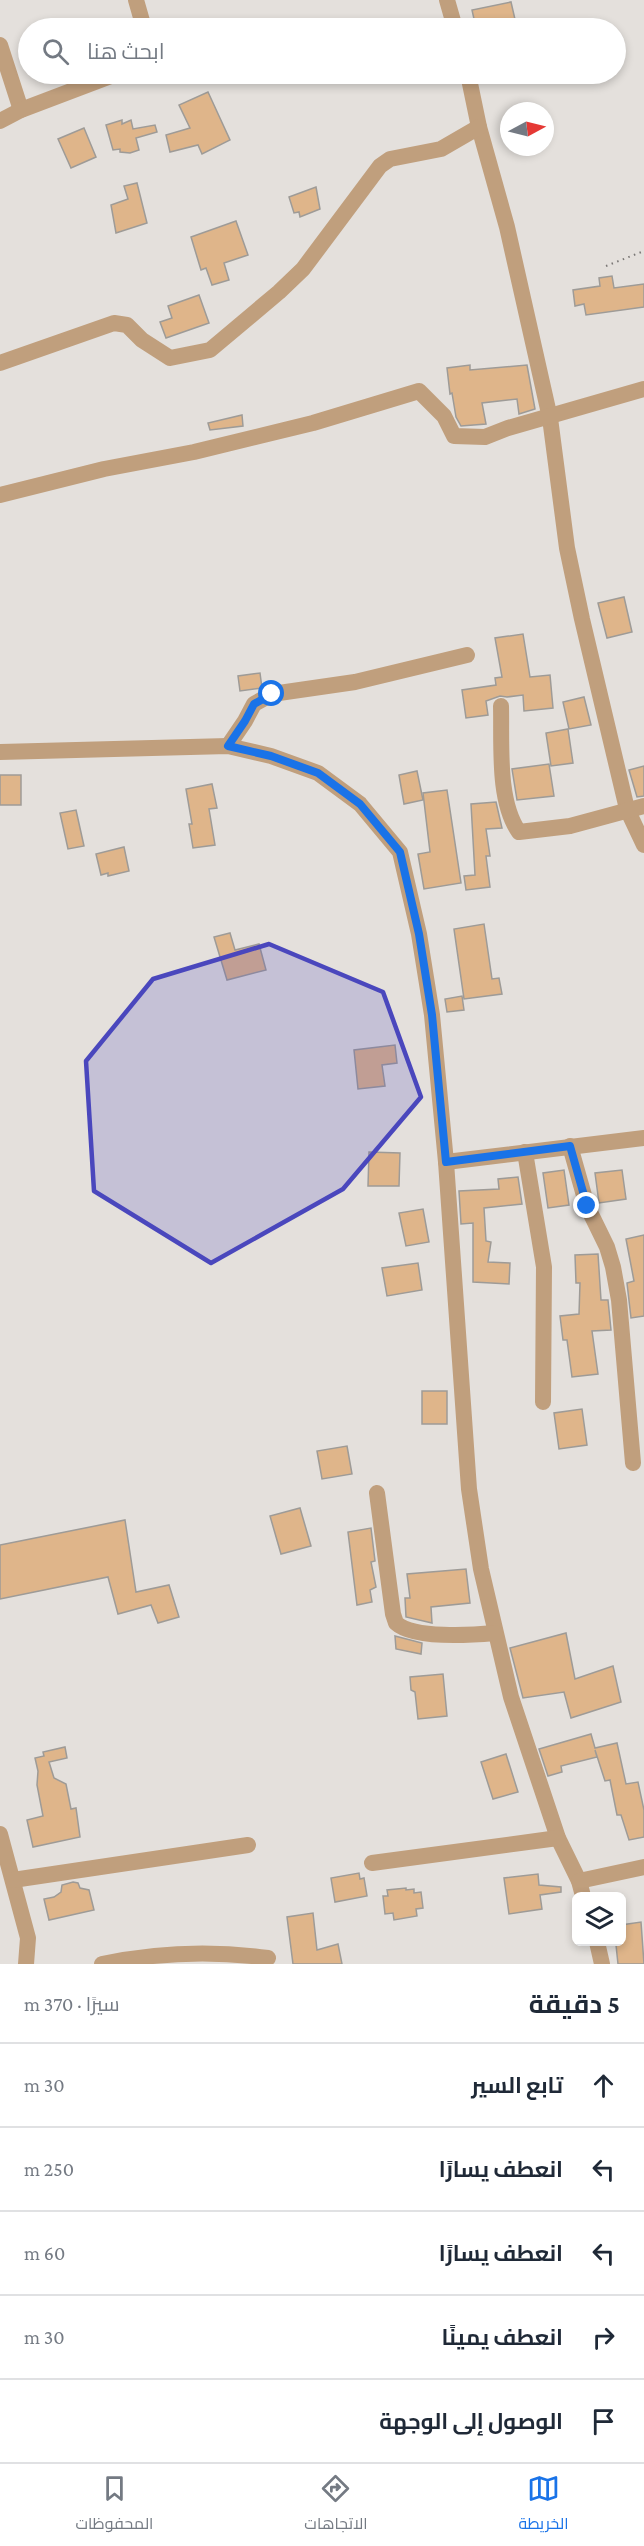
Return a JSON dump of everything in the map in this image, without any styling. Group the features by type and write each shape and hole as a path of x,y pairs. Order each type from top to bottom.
{"street":[{"path":"136,0 141,18"},
{"path":"447,0 452,18"},
{"path":"0,45 21,110"},
{"path":"0,121 21,110 90,84"},
{"path":"470,84 479,127 507,227 550,418 567,548 644,845"},
{"path":"0,363 114,324 128,325 142,340 170,358 210,350 303,269 380,166 390,159 441,149 479,127"},
{"path":"0,495 104,469 194,452 313,423 419,391 444,416 454,436 485,437 508,428 550,418 644,388"},
{"path":"228,746 254,704 272,694 355,682 467,655"},
{"path":"501,706 502,770 508,814 519,832 570,826 636,807"},
{"path":"0,752 228,746 271,756 318,773 360,804 400,852 419,934 432,1015 446,1162 469,1489 481,1569 495,1633 511,1697 558,1838 581,1889 644,1868"},
{"path":"446,1162 644,1138"},
{"path":"570,1146 587,1206 607,1247 613,1267 619,1300 633,1463"},
{"path":"525,1152 544,1267 543,1402"},
{"path":"377,1493 396,1623 400,1627 449,1636 495,1633"},
{"path":"0,1835 28,1938 26,1964"},
{"path":"372,1863 558,1838"},
{"path":"13,1880 248,1845"},
{"path":"598,1946 602,1964"},
{"path":"102,1964 137,1957 190,1953 224,1952 268,1958"}],"path":[{"path":"606,266 644,251"}],"highlighted area":[{"path":"269,944 383,992 421,1097 343,1189 211,1263 94,1191 86,1061 153,979"}],"building":[{"path":"511,2 515,18 474,18 472,10"},
{"path":"208,92 230,140 202,154 198,145 170,152 166,135 190,128 179,105"},
{"path":"122,120 122,124 131,120 133,129 155,125 157,132 136,138 139,150 130,153 120,152 120,149 113,150 106,125"},
{"path":"84,128 96,157 71,168 58,139"},
{"path":"137,183 147,223 116,233 111,205 128,199 124,186"},
{"path":"316,187 320,209 300,217 299,212 294,213 289,197"},
{"path":"236,221 248,255 224,263 229,280 212,285 206,268 201,270 191,237"},
{"path":"612,276 614,288 644,284 644,307 586,315 584,304 575,306 573,290 600,286 599,278"},
{"path":"199,295 209,323 166,338 160,322 172,318 168,306"},
{"path":"470,365 470,370 527,365 535,409 519,414 517,399 482,403 486,424 461,426 456,417 452,393 450,394 447,368"},
{"path":"242,415 243,426 210,430 208,423"},
{"path":"624,597 632,632 607,638 598,603"},
{"path":"523,634 530,677 550,675 553,708 524,711 523,695 500,696 486,701 488,715 466,718 462,690 496,685 495,678 502,677 495,638"},
{"path":"260,673 262,688 240,691 238,676"},
{"path":"584,697 591,725 569,729 563,702"},
{"path":"568,729 573,763 551,766 546,733"},
{"path":"549,764 554,796 517,800 512,769"},
{"path":"644,766 644,796 637,797 629,770"},
{"path":"417,771 423,800 404,804 399,775"},
{"path":"0,775 21,775 21,805 0,805"},
{"path":"212,784 217,808 209,809 215,845 193,848 189,824 192,824 186,789"},
{"path":"447,790 461,883 424,889 418,854 430,852 423,793"},
{"path":"496,802 502,828 486,829 490,856 486,856 490,887 466,890 464,876 475,875 471,804"},
{"path":"76,810 84,846 68,849 60,813"},
{"path":"124,847 129,871 108,876 108,873 101,875 96,854"},
{"path":"484,924 492,979 499,978 502,994 464,999 454,929"},
{"path":"230,933 235,950 259,944 266,970 227,980 214,937"},
{"path":"462,996 464,1010 447,1012 445,999"},
{"path":"395,1045 397,1063 382,1065 385,1086 358,1089 354,1050"},
{"path":"369,1152 400,1153 399,1186 368,1186"},
{"path":"564,1170 569,1205 548,1208 543,1173"},
{"path":"622,1170 626,1199 599,1203 595,1173"},
{"path":"518,1177 522,1204 484,1208 486,1241 491,1242 488,1262 510,1263 509,1284 473,1282 473,1223 461,1224 459,1191 499,1189 498,1179"},
{"path":"423,1209 429,1242 406,1246 399,1213"},
{"path":"644,1235 644,1316 631,1318 627,1283 634,1281 626,1239"},
{"path":"598,1254 601,1300 608,1300 611,1330 592,1331 598,1374 572,1377 567,1340 563,1340 560,1316 579,1314 580,1283 576,1283 575,1255"},
{"path":"418,1263 422,1290 387,1296 382,1268"},
{"path":"422,1391 447,1391 447,1424 422,1424"},
{"path":"582,1409 587,1445 559,1449 554,1413"},
{"path":"347,1446 352,1474 322,1479 317,1451"},
{"path":"300,1508 311,1546 281,1554 270,1516"},
{"path":"125,1520 136,1592 169,1585 179,1617 158,1623 151,1605 118,1614 108,1577 0,1599 0,1545"},
{"path":"371,1528 375,1561 371,1562 376,1587 370,1590 372,1602 357,1605 348,1532"},
{"path":"466,1569 470,1603 431,1607 432,1623 406,1617 405,1598 410,1598 407,1574"},
{"path":"566,1633 575,1679 613,1666 621,1702 571,1718 564,1692 523,1698 510,1648"},
{"path":"395,1636 422,1643 421,1654 396,1649"},
{"path":"443,1674 447,1716 418,1719 415,1692 411,1690 410,1677"},
{"path":"591,1734 595,1748 617,1743 626,1784 638,1782 644,1810 644,1837 629,1840 621,1815 617,1815 610,1780 605,1781 595,1750 597,1757 561,1766 562,1772 548,1776 539,1749"},
{"path":"65,1747 67,1758 49,1762 54,1778 66,1784 71,1809 76,1808 80,1837 33,1847 27,1820 43,1816 35,1758 44,1756 43,1752"},
{"path":"506,1754 518,1792 493,1799 481,1762"},
{"path":"359,1873 360,1879 364,1878 367,1896 335,1902 331,1878"},
{"path":"538,1874 539,1885 561,1887 561,1892 540,1895 542,1909 509,1914 504,1878"},
{"path":"78,1883 80,1888 89,1890 94,1910 49,1920 44,1899 54,1897 61,1892 62,1885"},
{"path":"406,1888 406,1890 414,1889 414,1893 421,1892 423,1908 416,1909 417,1916 394,1920 393,1913 385,1914 383,1896 388,1896 387,1890"},
{"path":"313,1913 317,1950 338,1944 342,1964 293,1964 287,1917"},
{"path":"641,1922 644,1964 618,1964 616,1946 626,1946 626,1924"}],"route":[{"path":"272,694 254,704 228,746 271,756 318,773 360,804 400,852 419,934 432,1015 446,1162 570,1146 587,1206"}]}
